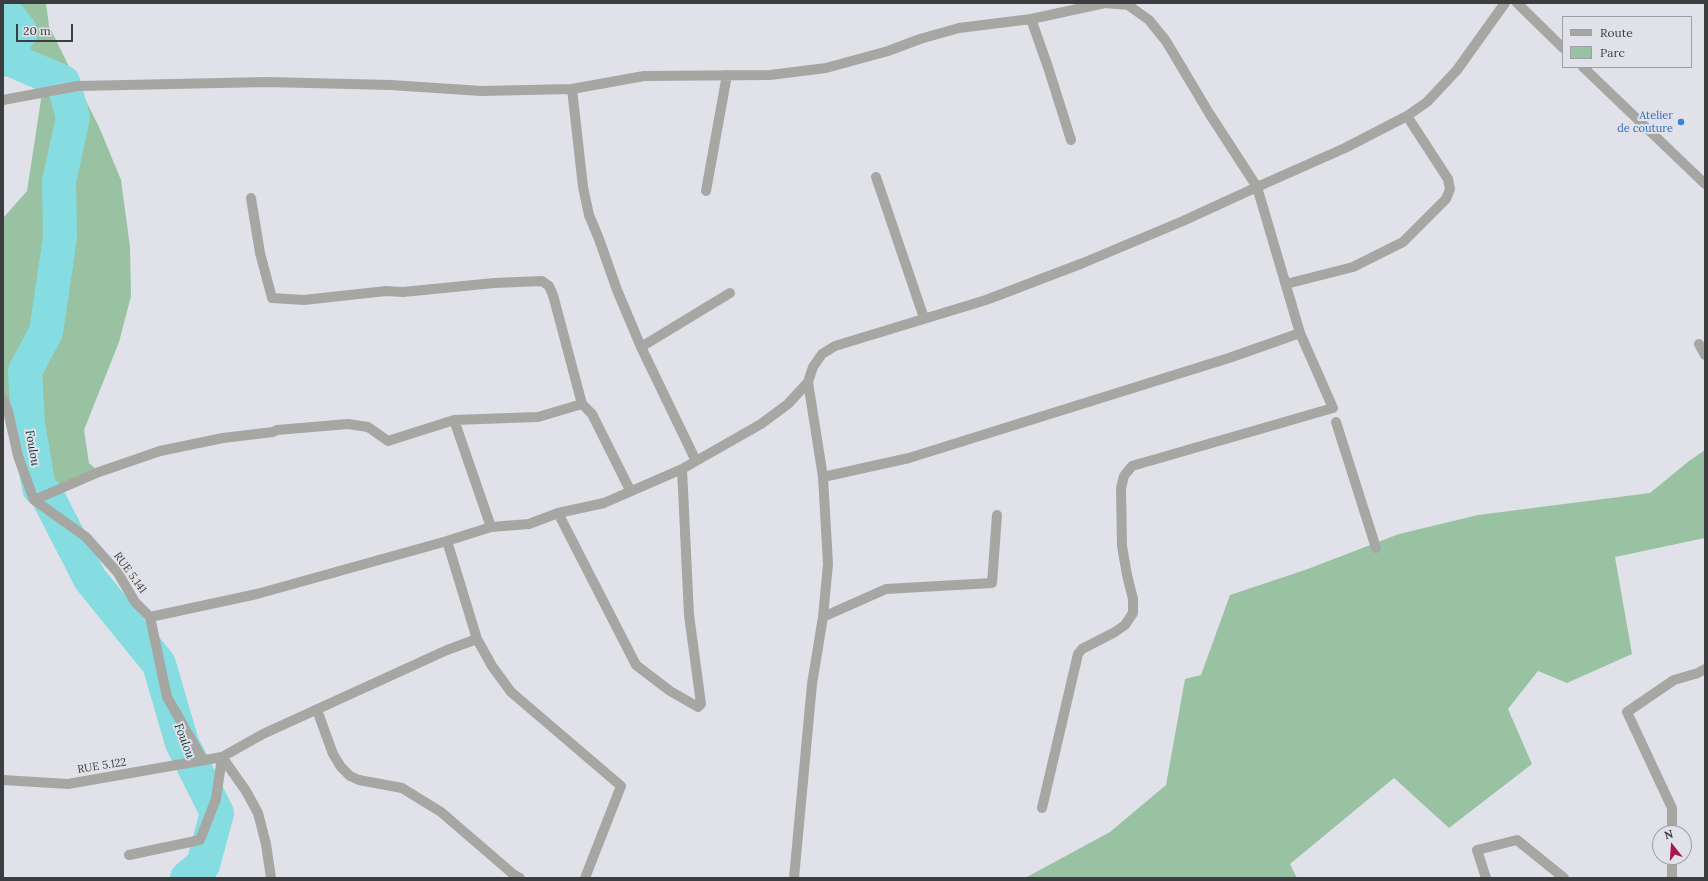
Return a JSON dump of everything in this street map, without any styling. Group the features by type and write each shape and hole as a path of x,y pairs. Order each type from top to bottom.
{"street":[{"path":"3,100 78,86 267,82 391,85 481,91 572,89 644,76 770,75 826,68 888,51 920,39 959,28 1031,19 1105,3 1127,4 1149,20 1166,41 1257,187 1300,333 1333,408 1132,466 1124,476 1121,488 1122,546 1133,599 1133,613 1125,625 1115,632 1082,649 1078,654 1042,808"},
{"path":"203,760 168,697 150,617 257,594 447,541 490,527 529,524 558,513 604,503 630,490 682,469 761,424 788,404 808,382 813,367 822,354 835,346 986,300 1083,263 1183,221 1339,151 1407,116 1427,102 1457,70 1505,3"},
{"path":"1517,3 1562,47"},
{"path":"1031,19 1048,66 1071,140"},
{"path":"1584,68 1705,184"},
{"path":"706,191 727,75"},
{"path":"572,89 583,187 588,215 599,239 617,290 641,347 696,461"},
{"path":"1286,284 1353,266 1403,242 1446,199 1450,189 1448,179 1407,116"},
{"path":"876,177 924,318"},
{"path":"251,198 260,253 272,298 304,300 386,291 403,292 507,282 542,281 549,286 553,295 582,404 592,414 630,490"},
{"path":"641,347 730,293"},
{"path":"823,477 917,456 1214,363 1300,333"},
{"path":"1699,344 1705,355"},
{"path":"794,878 812,684 823,617 828,564 823,477 808,382"},
{"path":"3,399 8,411 18,456 34,500 99,472 160,451 216,440 273,432 277,430 348,424 368,427 388,441 454,420 538,418 582,404"},
{"path":"454,420 490,527"},
{"path":"1336,422 1376,548"},
{"path":"558,513 636,665 670,691 698,707 701,704 689,615 682,469"},
{"name":"RUE 5.141","path":"34,500 86,537 118,573 135,602 150,617"},
{"path":"823,617 886,589 992,582 997,515"},
{"path":"447,541 477,639 492,666 511,692 620,786 585,878"},
{"path":"222,757 263,734 447,650 477,639"},
{"path":"1672,825 1672,808 1627,712 1674,680 1698,673 1705,669"},
{"path":"317,710 333,754 350,776 359,780 402,788 441,812 513,874 520,878"},
{"path":"129,855 200,840 216,799 222,757"},
{"path":"222,757 246,791 258,813 266,844 271,878"},
{"name":"RUE 5.122","path":"3,780 68,784 172,767 222,757"},
{"path":"1486,878 1477,850 1517,840 1564,878"},
{"path":"1672,865 1672,878"}],"green space":[{"path":"3,3 46,3 49,26 100,129 121,180 130,247 131,296 119,342 84,430 89,463 99,472 34,500 3,399 3,218 27,191 44,80 3,76"},
{"path":"1705,450 1705,538 1615,557 1632,654 1567,683 1538,671 1508,709 1532,764 1449,828 1394,778 1290,864 1297,878 1025,878 1110,832 1166,785 1185,679 1201,675 1230,595 1305,570 1399,534 1478,515 1650,493"}],"waterway":[{"name":"Foulou","path":"3,9 21,32 12,43 16,62 63,82 73,117 59,182 60,237 46,332 25,371 28,424 39,488 47,495 90,579 159,664 182,743 217,813 203,865 187,878"}],"place":[{"name":"Atelier de couture","path":"1681,122"}]}
